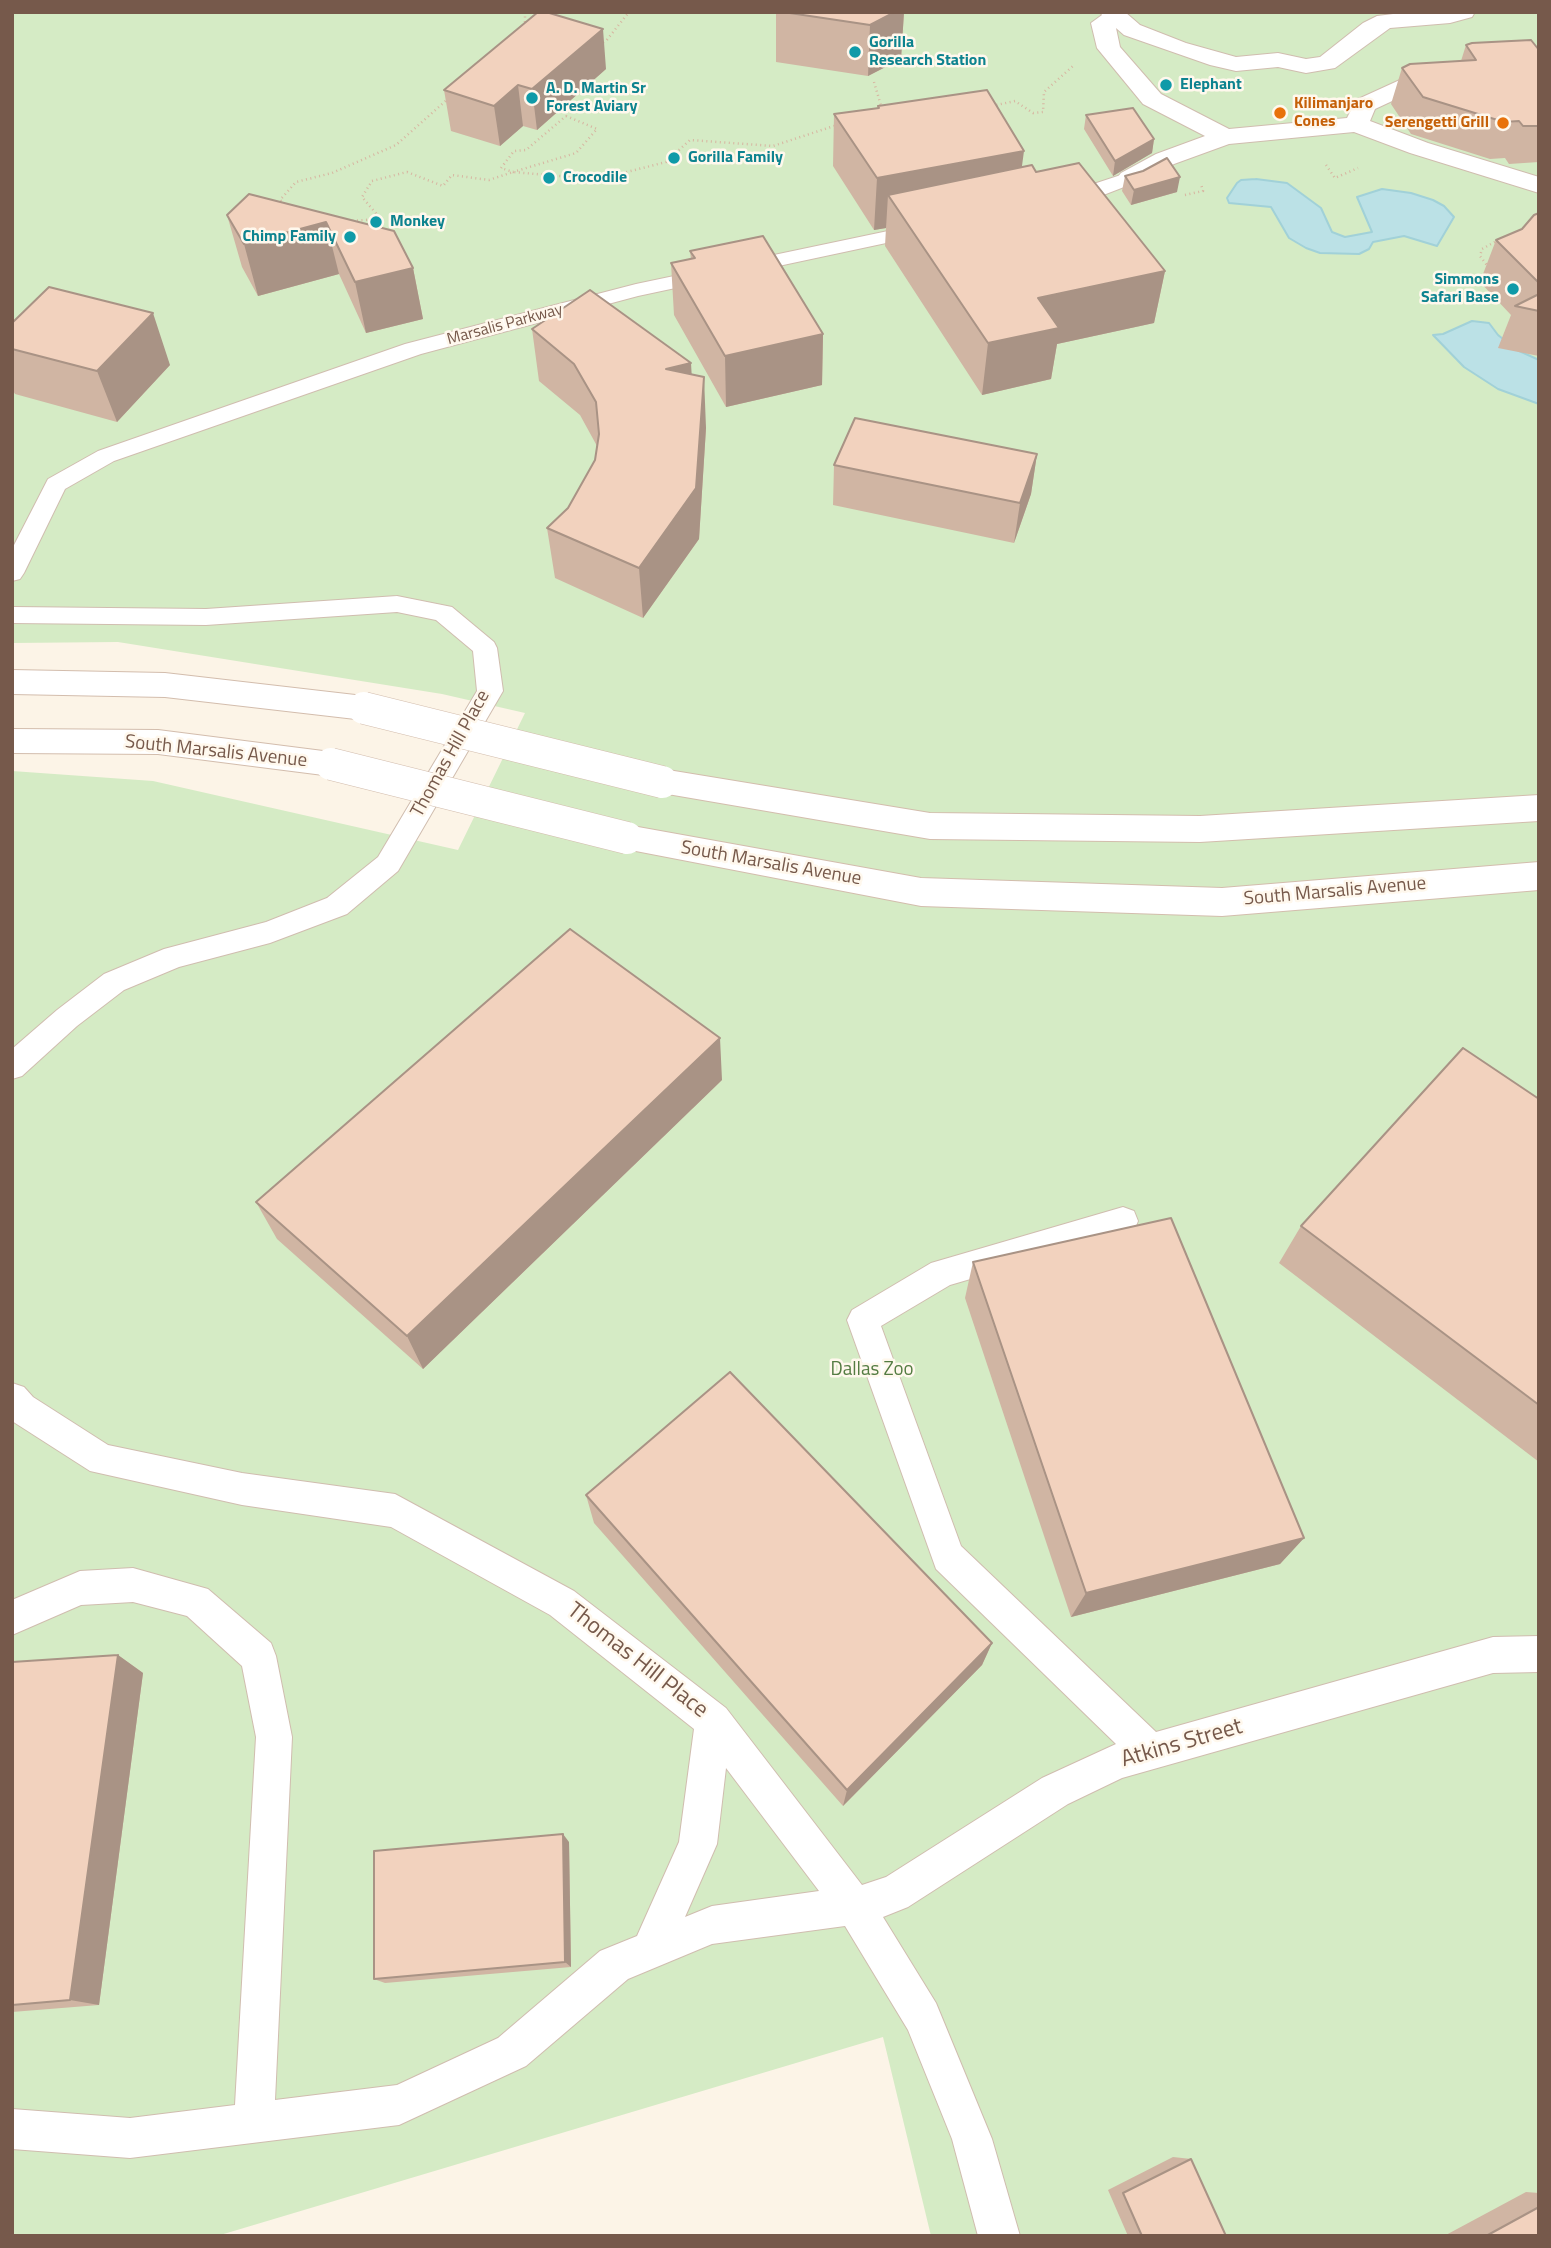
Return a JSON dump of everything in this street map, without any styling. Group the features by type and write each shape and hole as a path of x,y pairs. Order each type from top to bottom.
{"main road":[{"path":"1225,137 1152,99 1109,48 1103,23 1114,15 1132,30 1178,48 1236,64 1278,60 1306,66 1327,63 1371,28 1385,22 1450,16 1464,12"},
{"path":"1356,124 1365,105 1416,82"},
{"path":"1130,178 1165,159 1225,137 1356,124 1419,148 1539,185"},
{"path":"12,682 165,685 364,709 662,782 930,826 1200,830 1539,808"},
{"name":"South Marsalis Avenue","path":"12,741 158,742 331,764 627,838 921,892 1223,902 1539,876"}],"lane":[{"path":"1045,205 1086,195 1130,178"},
{"name":"Marsalis Parkway","path":"12,573 56,484 106,456 188,425 413,349 597,300 952,224"},
{"name":"Thomas Hill Place","path":"12,615 205,617 397,604 443,613 485,648 491,691 388,864 337,906 270,932 174,957 114,982 67,1018 12,1067"},
{"path":"1123,1221 942,1273 863,1320 948,1557 1152,1752"},
{"name":"Thomas Hill Place","path":"12,1398 21,1408 102,1460 242,1489 395,1511 562,1602 713,1721 854,1906 922,2017 972,2139 999,2236"},
{"path":"12,1618 80,1588 133,1585 196,1601 258,1656 274,1737 254,2121"},
{"name":"Atkins Street","path":"12,2129 130,2138 399,2105 512,2052 614,1965 712,1925 854,1906 895,1894 1055,1791 1118,1761 1493,1655 1539,1654"},
{"path":"650,1949 698,1844 713,1721"}],"path":[{"path":"525,12 526,29"},
{"path":"595,46 606,41 629,12"},
{"path":"988,106 1015,101 1032,113 1043,112 1044,92 1082,58 1109,48"},
{"path":"874,82 883,110"},
{"path":"289,208 280,200 296,182 332,173 396,145 456,91"},
{"path":"381,219 362,197 372,181 407,172 443,186 452,175 489,180 513,172 576,153 597,129 566,116 526,150 514,151 500,168 513,172 582,178 622,173 666,162 690,140 773,146 846,122"},
{"path":"343,221 381,219"},
{"path":"377,228 381,219"},
{"path":"1499,273 1483,262 1482,249 1495,240 1506,238"}],"green space":[{"name":"Dallas Zoo","path":"12,12 1539,12 1539,2236 931,2236 883,2037 217,2236 12,2236 12,771 153,781 458,850 525,713 442,694 118,642 12,643"}],"water":[{"path":"1241,180 1287,183 1321,208 1332,232 1345,237 1372,232 1357,197 1382,189 1411,193 1433,200 1444,206 1454,217 1437,246 1404,236 1373,242 1369,249 1359,254 1320,253 1289,238 1271,207 1229,203 1227,198 1237,183"},
{"path":"1472,321 1489,323 1498,335 1517,350 1539,360 1539,404 1498,389 1464,367 1433,335 1443,334"}],"building":[{"path":"538,12 603,29 532,89 518,85 494,106 444,90"},
{"path":"783,12 895,12 870,25"},
{"path":"1531,40 1539,50 1539,126 1523,126 1519,121 1504,122 1423,97 1402,68 1410,64 1476,60 1466,45 1472,43"},
{"path":"987,90 1024,151 877,178 834,114 879,108 878,106"},
{"path":"1133,108 1154,139 1115,161 1086,115"},
{"path":"1167,158 1180,177 1134,190 1125,176 1143,171"},
{"path":"1079,163 1165,271 1038,298 1059,328 988,343 888,195 1032,165 1036,172"},
{"path":"249,194 394,231 413,268 355,282 326,222 244,244 227,215"},
{"path":"1539,213 1539,283 1496,240 1522,229"},
{"path":"763,236 823,334 725,356 671,263 695,258 690,251"},
{"path":"49,287 153,313 97,371 12,349 12,323"},
{"path":"590,290 691,363 666,369 704,377 696,488 639,568 547,528 568,508 595,460 599,434 596,402 574,364 532,329"},
{"path":"1539,294 1539,311 1515,306"},
{"path":"855,418 1037,454 1020,503 834,465"},
{"path":"570,929 720,1038 407,1336 256,1202"},
{"path":"1463,1048 1539,1099 1539,1405 1301,1226"},
{"path":"1171,1218 1304,1538 1086,1593 973,1262"},
{"path":"730,1372 992,1643 847,1790 586,1495"},
{"path":"118,1655 70,2000 12,2005 12,1662"},
{"path":"563,1834 565,1962 374,1979 374,1851"},
{"path":"1191,2159 1226,2236 1142,2236 1123,2193"},
{"path":"1539,2207 1539,2236 1486,2236"}],"place":[{"name":"Gorilla Research Station","path":"855,52"},
{"name":"Elephant","path":"1166,85"},
{"name":"A. D. Martin Sr Forest Aviary","path":"532,98"},
{"name":"Kilimanjaro Cones","path":"1280,113"},
{"name":"Serengetti Grill","path":"1503,123"},
{"name":"Gorilla Family","path":"674,158"},
{"name":"Crocodile","path":"549,178"},
{"name":"Monkey","path":"376,222"},
{"name":"Chimp Family","path":"350,237"},
{"name":"Simmons Safari Base","path":"1513,289"}]}
